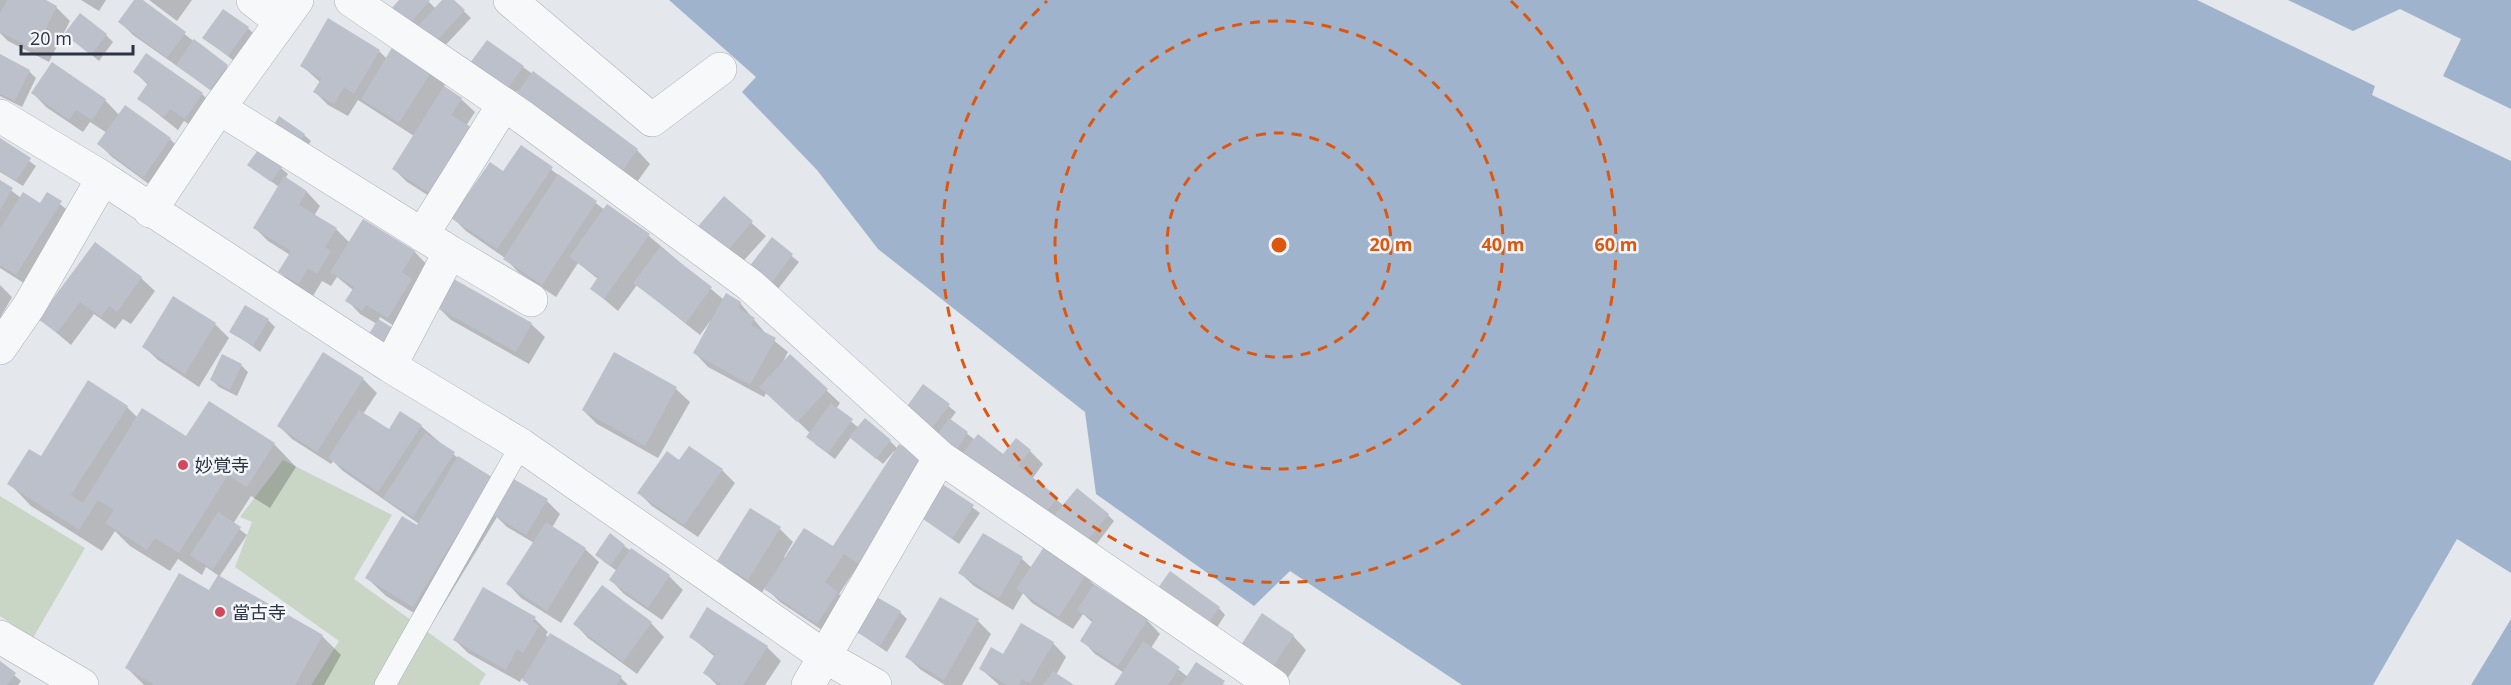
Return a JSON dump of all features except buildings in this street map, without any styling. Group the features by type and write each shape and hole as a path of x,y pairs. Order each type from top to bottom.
{"street":[{"path":"150,211 219,108 289,10 253,0"},
{"path":"351,0 504,104 750,285 940,458 1273,685"},
{"path":"510,0 652,120 720,69"},
{"path":"422,235 504,104"},
{"path":"219,108 531,300"},
{"path":"0,116 103,178 150,211 390,366 521,445 824,656 874,685"},
{"path":"0,348 29,306 103,178"},
{"path":"390,366 450,252"},
{"path":"808,685 940,458"},
{"path":"0,638 82,685"}],"lane":[{"path":"385,685 521,445"}],"green space":[{"path":"283,460 392,515 354,579 486,674 479,685 311,685 339,641 235,567 252,522 240,517"},
{"path":"0,496 85,548 33,638 0,616"}],"water":[{"path":"669,0 2511,0 2511,685 1462,685 1290,571 1254,606 1096,494 1085,412 878,249 817,170 742,92 756,77"}],"pier":[{"path":"2197,0 2288,0 2353,31 2400,9 2461,39 2443,76 2511,109 2511,161 2372,95 2375,86"},
{"path":"2457,539 2511,573 2511,619 2471,685 2373,685"}],"place":[{"name":"妙覚寺","path":"183,465"},
{"name":"當古寺","path":"220,612"}]}
